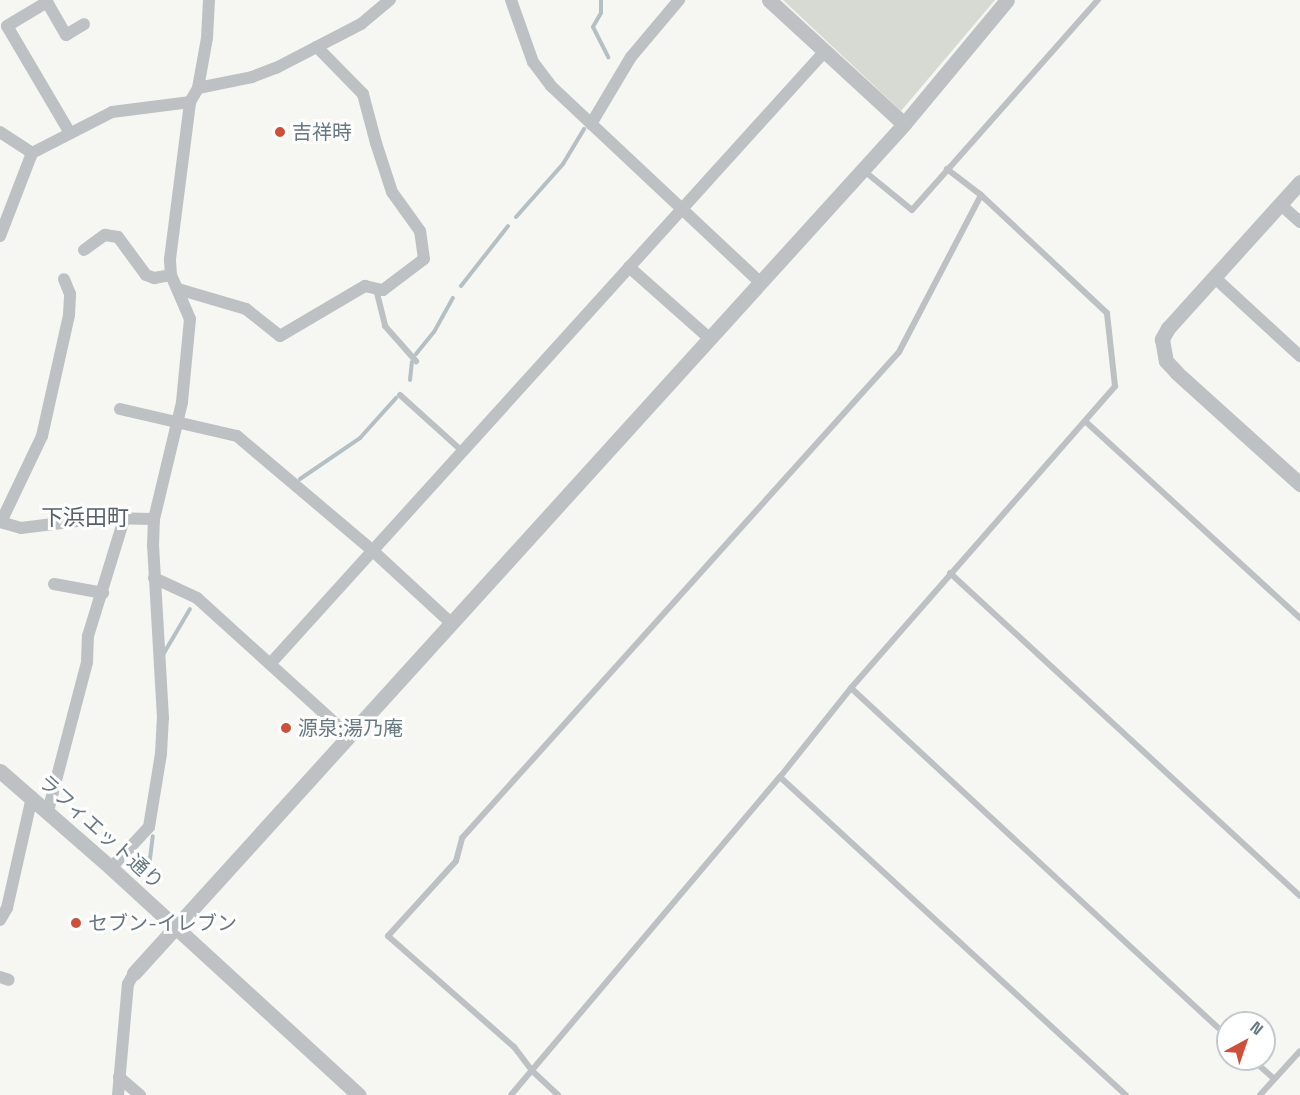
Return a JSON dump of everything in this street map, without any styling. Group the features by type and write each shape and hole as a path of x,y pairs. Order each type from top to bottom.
{"street":[{"path":"111,868 149,827 161,754 163,718 154,578 154,519 182,402 190,319 171,275 170,260 190,102 198,88 207,38 209,0"},
{"path":"198,88 252,76 317,47 361,24 390,0"},
{"path":"512,0 533,62 551,86 760,282"},
{"path":"591,124 631,57 679,0"},
{"path":"769,0 904,124"},
{"path":"118,1095 128,984 134,973 904,124 1007,0"},
{"path":"70,133 7,26 47,2 66,34 84,24"},
{"path":"178,289 246,309 280,336 365,286 383,290 424,259 420,231 392,192 363,94 317,47"},
{"path":"270,664 825,51"},
{"path":"0,236 32,153 112,112 190,102"},
{"path":"0,132 32,153"},
{"path":"1300,182 1168,328 1162,339 1166,361 1300,484"},
{"path":"1280,204 1300,222"},
{"path":"84,250 105,235 118,237 146,275 154,279 171,275"},
{"path":"630,267 709,338"},
{"path":"1214,277 1300,356"},
{"path":"64,279 70,294 69,315 42,436 0,522 21,528 101,518 154,519"},
{"path":"120,409 237,436 372,551 451,623"},
{"path":"48,811 87,662 88,636 124,519"},
{"path":"154,578 197,598 349,736"},
{"path":"54,584 103,593"},
{"name":"ラフィエット通り","path":"0,771 48,811 359,1095"},
{"path":"0,920 8,908 32,797"},
{"path":"119,1077 140,1095"}],"lane":[{"path":"862,170 912,210 1098,0"},
{"path":"511,1095 533,1072 852,688 1115,386 1107,313 981,195 947,170"},
{"path":"558,1095 533,1072 514,1047 388,936 456,861 462,838 899,352 981,195"},
{"path":"375,288 385,326 416,361"},
{"path":"400,395 463,451"},
{"path":"1085,422 1300,618"},
{"path":"950,573 1300,896"},
{"path":"852,688 1216,1025"},
{"path":"780,777 1126,1095"},
{"path":"1260,1095 1300,1051"},
{"path":"1265,1071 1274,1079"}],"shaded area":[{"path":"783,0 995,0 901,111"}],"waterway":[{"path":"601,0 601,13 593,27 608,57"},
{"path":"516,217 563,164 584,129"},
{"path":"461,286 508,226"},
{"path":"416,354 434,332 453,298"},
{"path":"410,380 412,362"},
{"path":"300,479 360,438 396,398"},
{"path":"164,653 190,609"},
{"path":"148,875 153,836"}],"place":[{"name":"吉祥時","path":"280,132"},
{"name":"源泉;湯乃庵","path":"286,728"},
{"name":"セブン-イレブン","path":"76,923"}],"district":[{"name":"下浜田町","path":"85,518"}]}
